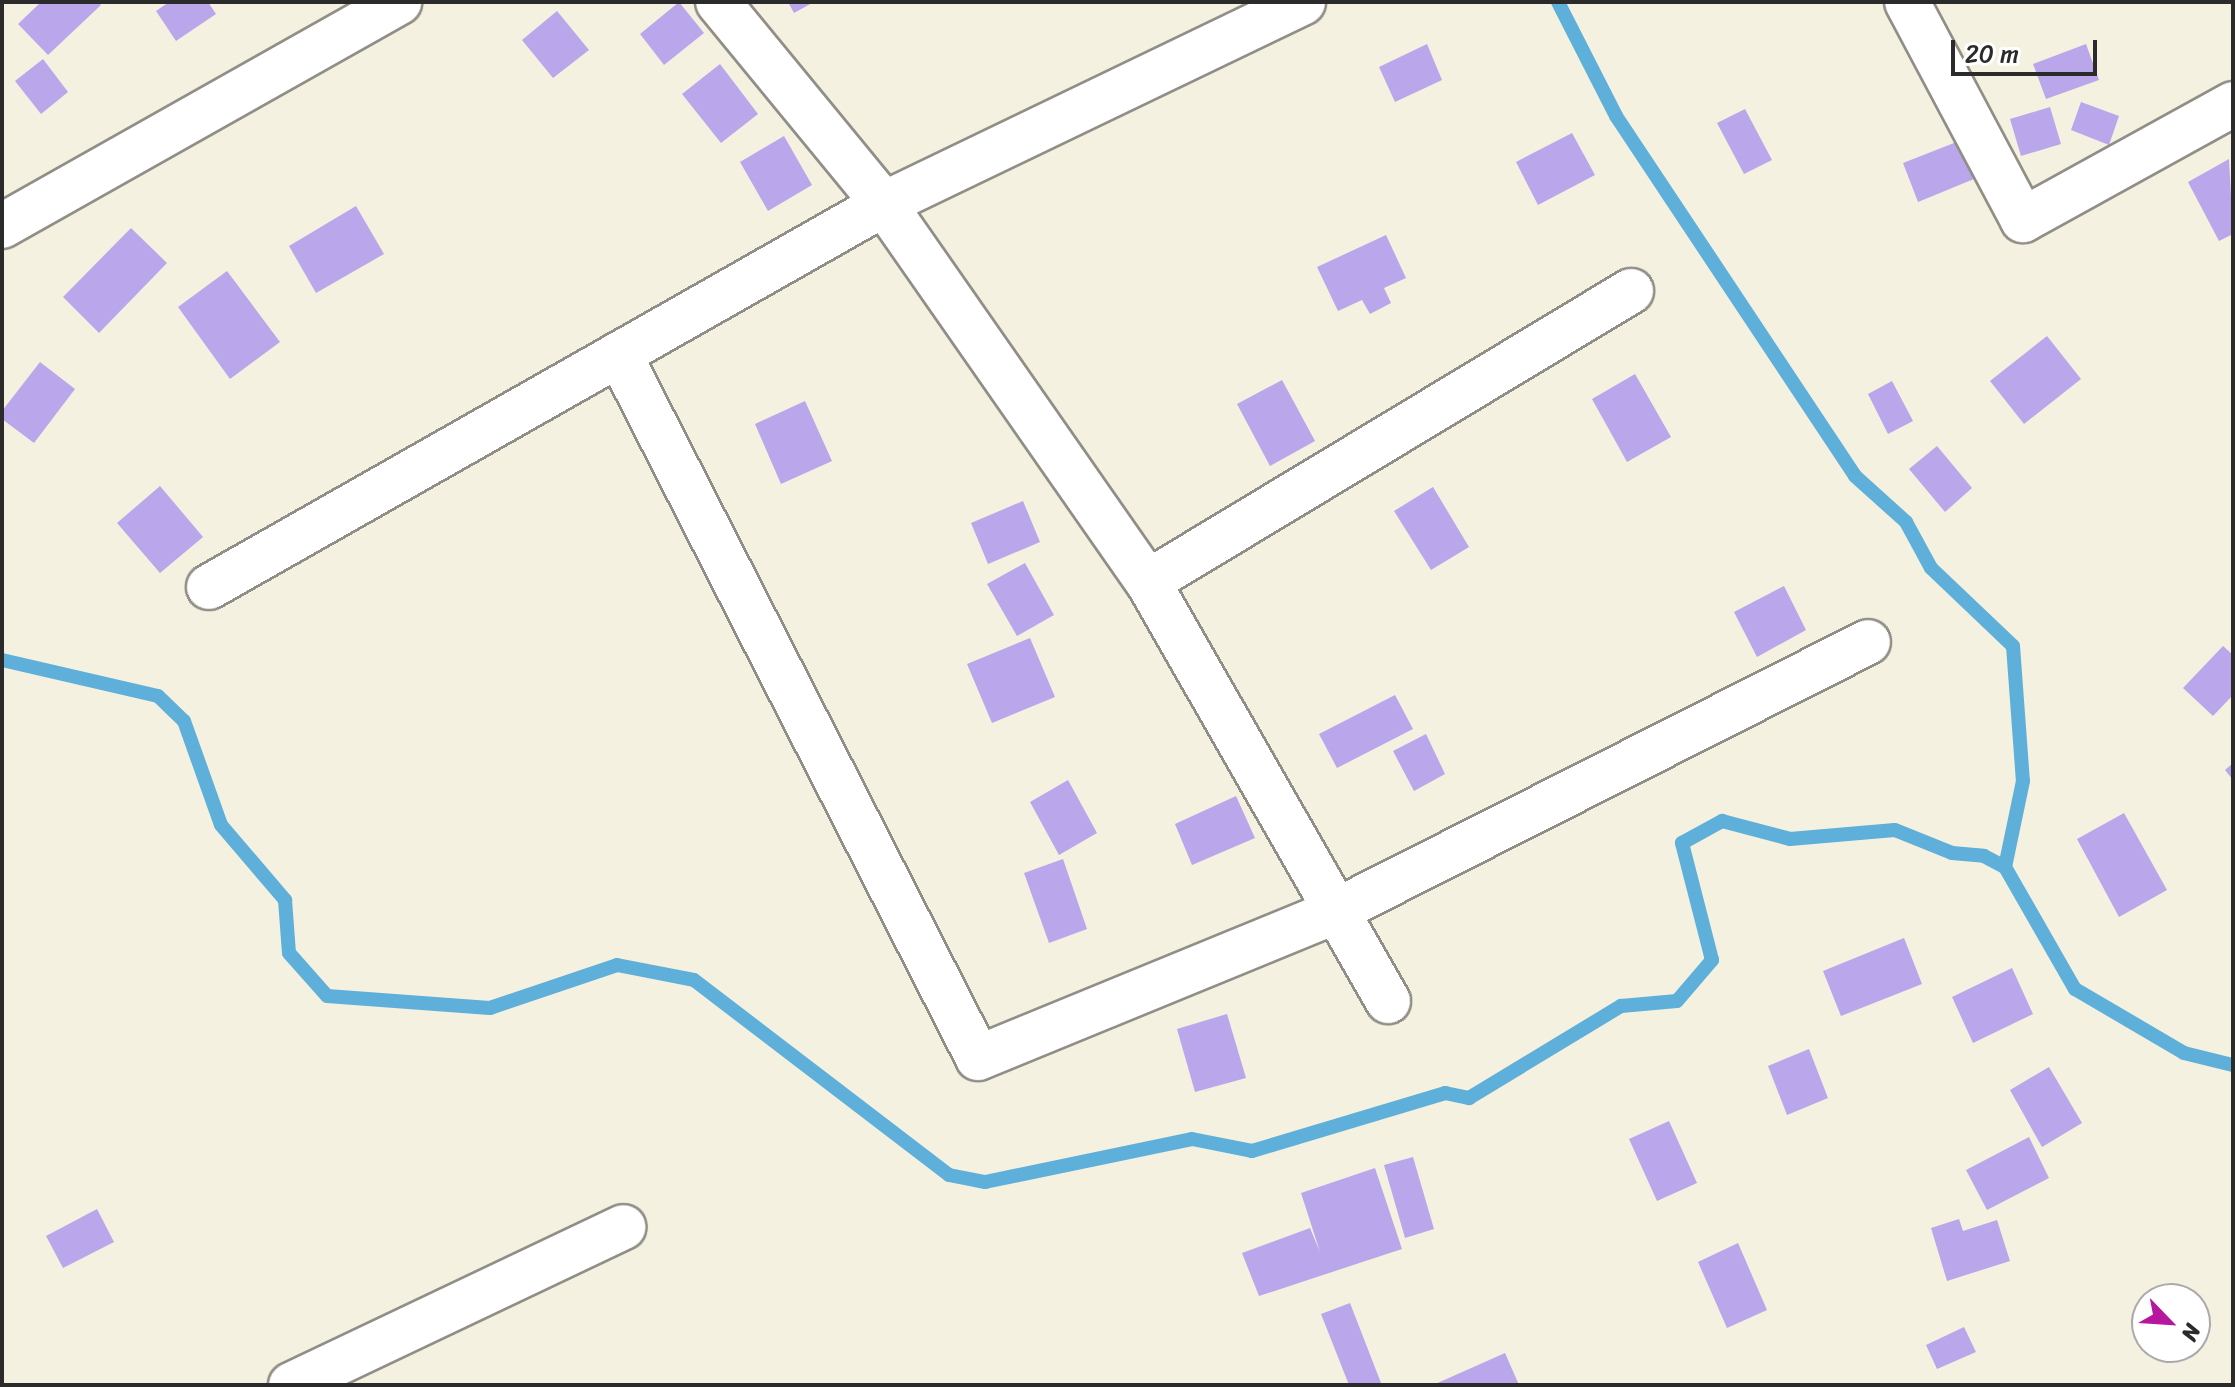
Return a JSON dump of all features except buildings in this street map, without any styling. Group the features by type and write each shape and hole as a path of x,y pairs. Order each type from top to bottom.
{"street":[{"path":"2,226 399,2"},
{"path":"718,2 884,204 1148,582 1388,1001"},
{"path":"209,587 884,204 1303,2"},
{"path":"1907,2 2023,220 2233,104"},
{"path":"1148,582 1631,291"},
{"path":"619,354 978,1058 1336,911 1868,642"},
{"path":"291,1385 623,1227"}],"waterway":[{"path":"1558,2 1616,116 1855,476 1906,522 1931,568 2013,646 2023,781 2005,867"},
{"path":"2,660 158,696 184,721 221,825 285,900 289,953 327,996 490,1008 617,965 694,980 949,1175 985,1182 1192,1139 1252,1151 1445,1093 1469,1098 1621,1006 1677,1001 1712,960 1682,843 1722,821 1790,839 1895,830 1952,853 1984,856 2005,867 2075,989 2184,1053 2233,1065"}]}
